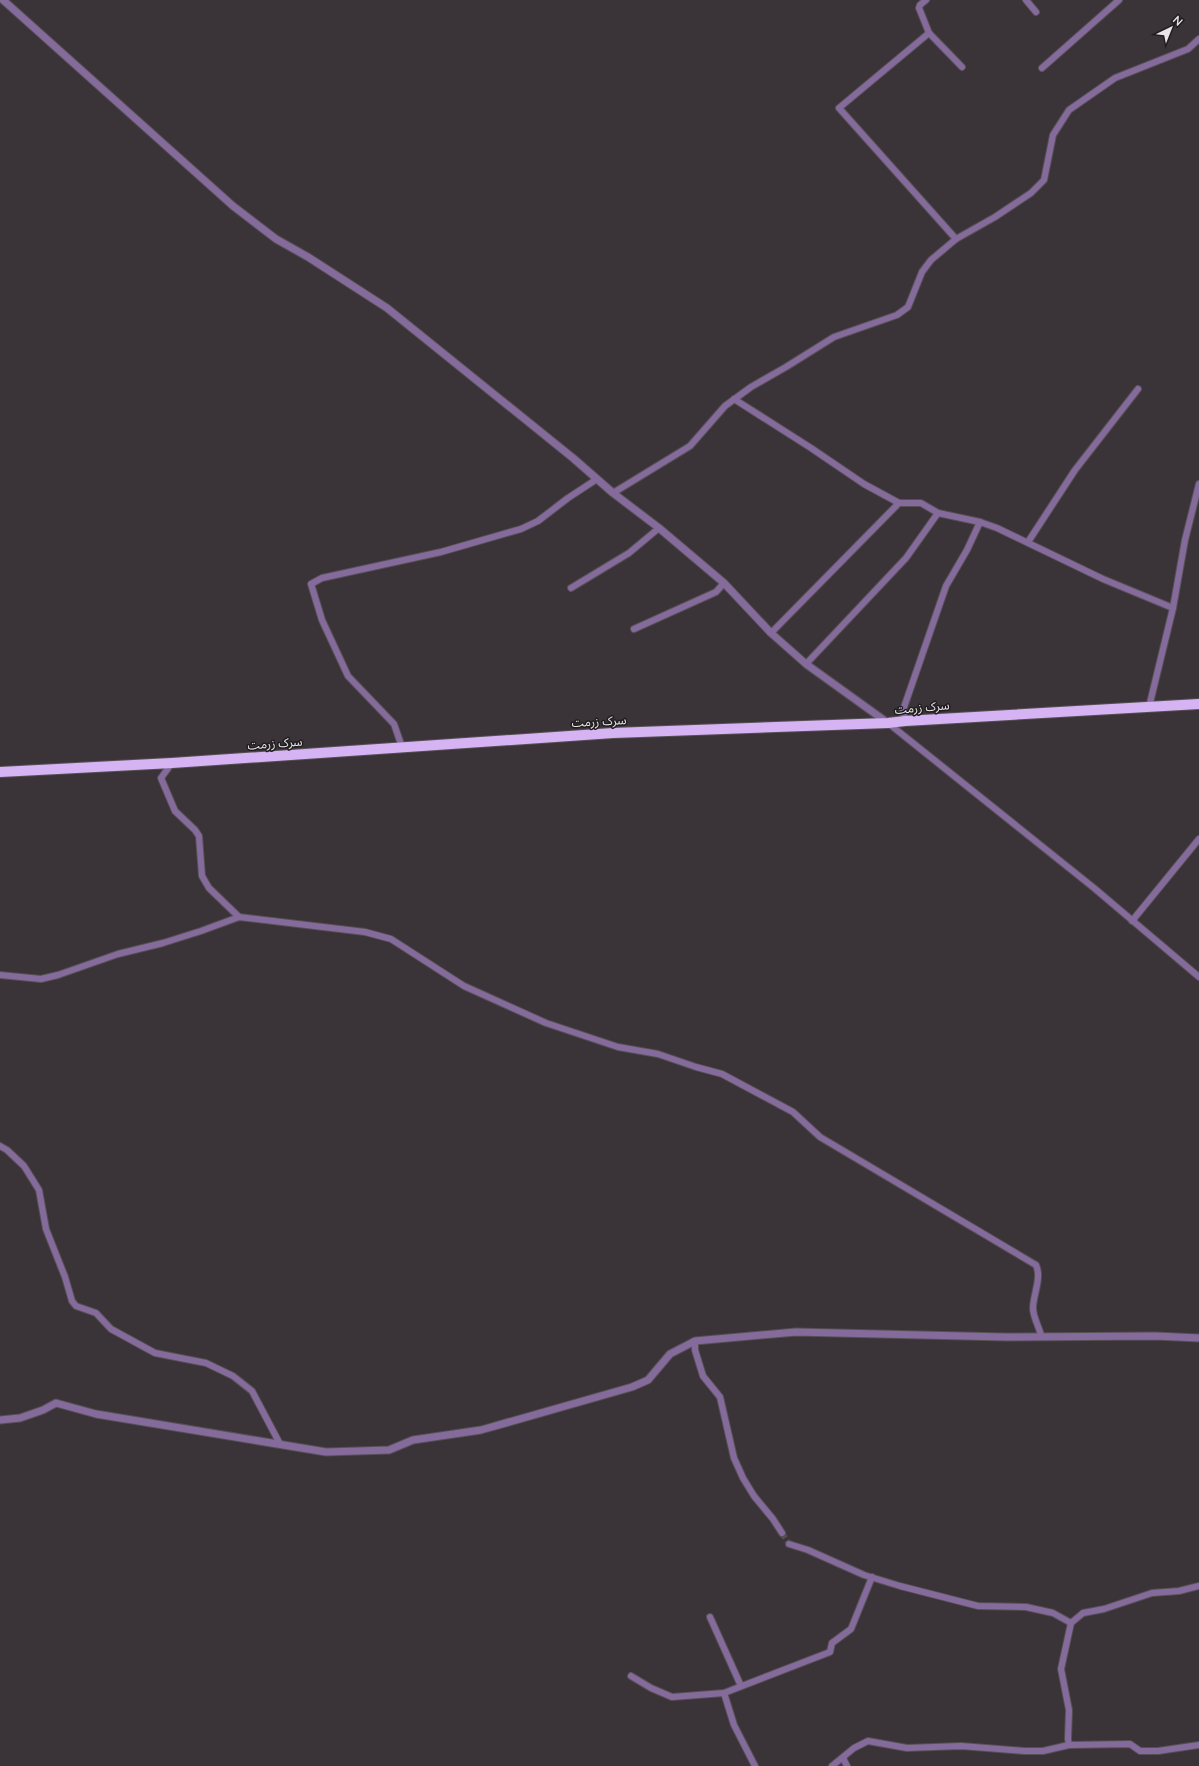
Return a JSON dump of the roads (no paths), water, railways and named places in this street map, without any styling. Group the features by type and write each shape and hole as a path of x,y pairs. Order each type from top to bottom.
{"highway":[{"name":"سرک زرمت","path":"0,772 613,733 888,723 905,720 1199,704"}],"street":[{"path":"3,0 233,206 276,239 308,257 387,308 573,458 613,493 659,528 724,583 772,633 806,664 888,723 1094,888 1199,977"},
{"path":"926,0 919,8 929,33 962,67"},
{"path":"1026,0 1036,12"},
{"path":"1042,68 1119,0"},
{"path":"929,33 839,108 956,239"},
{"path":"613,493 690,446 725,406 751,387 834,337 897,315 908,307 922,272 931,260 956,239 995,217 1031,193 1044,180 1053,135 1069,110 1114,78 1188,49 1199,39"},
{"path":"1028,542 1075,470 1138,389"},
{"path":"734,399 812,448 864,484 899,503 921,503 938,513 980,522 1028,542 1103,579 1173,608"},
{"path":"402,747 394,724 348,676 322,620 311,584 322,578 440,552 522,528 538,521 568,498 597,479"},
{"path":"1149,707 1173,608 1185,540 1199,484"},
{"path":"772,633 895,509 899,503"},
{"path":"806,664 906,558 938,513"},
{"path":"905,720 905,713 902,713 946,586 967,550 980,522"},
{"path":"571,588 629,553 659,528"},
{"path":"634,629 716,592 724,583"},
{"path":"172,762 161,778 175,811 195,830 199,836 202,876 208,888 239,916"},
{"path":"1132,921 1199,839"},
{"path":"0,975 41,979 58,975 118,954 163,943 201,931 239,916 365,932 391,939 464,986 540,1020 606,1043 658,1054 722,1074 793,1112 820,1137 1036,1265 1038,1269 1033,1310 1041,1335"},
{"path":"0,1146 7,1150 24,1166 38,1190 46,1229 65,1277 72,1301 76,1306 96,1313 111,1329 155,1353 206,1363 233,1376 252,1391 280,1444"},
{"path":"0,1420 20,1418 43,1410 56,1403 96,1414 326,1452 389,1450 413,1440 481,1430 632,1387 648,1380 670,1354 695,1341 796,1332 1005,1337 1041,1335 1199,1338"},
{"path":"695,1341 695,1350 703,1376 720,1397 734,1458 743,1478 754,1496 773,1519 782,1533"},
{"path":"789,1544 808,1550 872,1577 900,1586 978,1606 1026,1607 1054,1613 1072,1624"},
{"path":"631,1676 651,1688 672,1697 724,1693 830,1652 832,1643 851,1629 872,1577"},
{"path":"1069,1745 1069,1710 1061,1669 1072,1624 1083,1613 1104,1609 1152,1593 1180,1591 1199,1586"},
{"path":"710,1617 741,1686"},
{"path":"724,1693 734,1725 755,1766"},
{"path":"832,1766 854,1748 868,1741 907,1748 961,1746 1024,1751 1043,1751 1069,1745 1130,1744 1140,1751 1158,1751 1199,1746"},
{"path":"843,1758 847,1766"}],"tunnel":[{"path":"782,1533 789,1544"}]}
